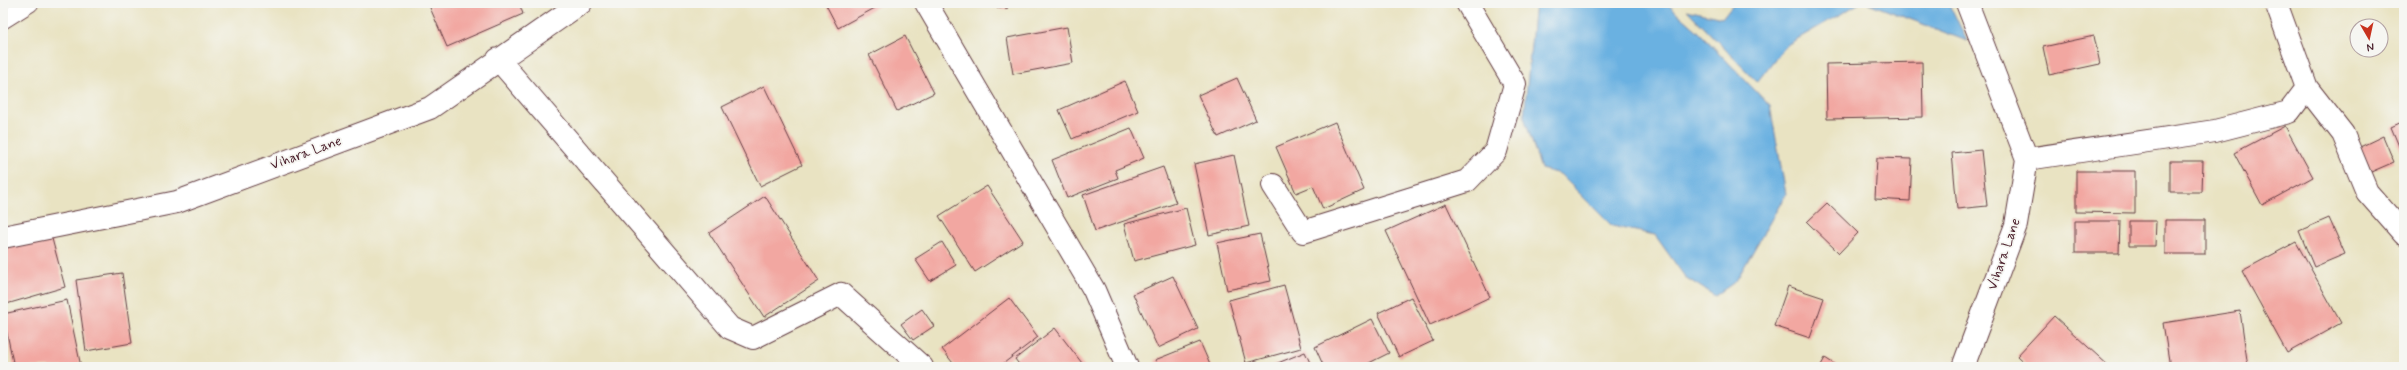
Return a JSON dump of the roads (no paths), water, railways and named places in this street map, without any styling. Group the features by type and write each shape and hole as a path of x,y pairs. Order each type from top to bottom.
{"street":[{"name":"Vihara Lane","path":"3,237 177,202 430,108 498,59 581,3"},
{"path":"926,3 1094,290 1127,367"},
{"path":"1273,185 1302,232 1467,181 1496,151 1515,84 1467,3"},
{"path":"1967,3 2027,159 2215,131 2289,112 2307,88"},
{"path":"2276,3 2307,88 2343,134 2367,192 2404,234"},
{"path":"498,59 730,328 753,338 841,294 922,367"},
{"name":"Vihara Lane","path":"1963,367 2016,225 2027,159"}],"lane":[{"path":"3,20 30,3"}],"water":[{"path":"1535,3 1666,3 1700,33 1770,106 1786,194 1736,281 1715,296 1685,277 1655,235 1612,226 1560,174 1541,169 1524,117"},
{"path":"1734,3 1860,3 1785,46 1757,82 1687,10 1722,18"},
{"path":"1868,3 1949,3 1967,41"}]}
